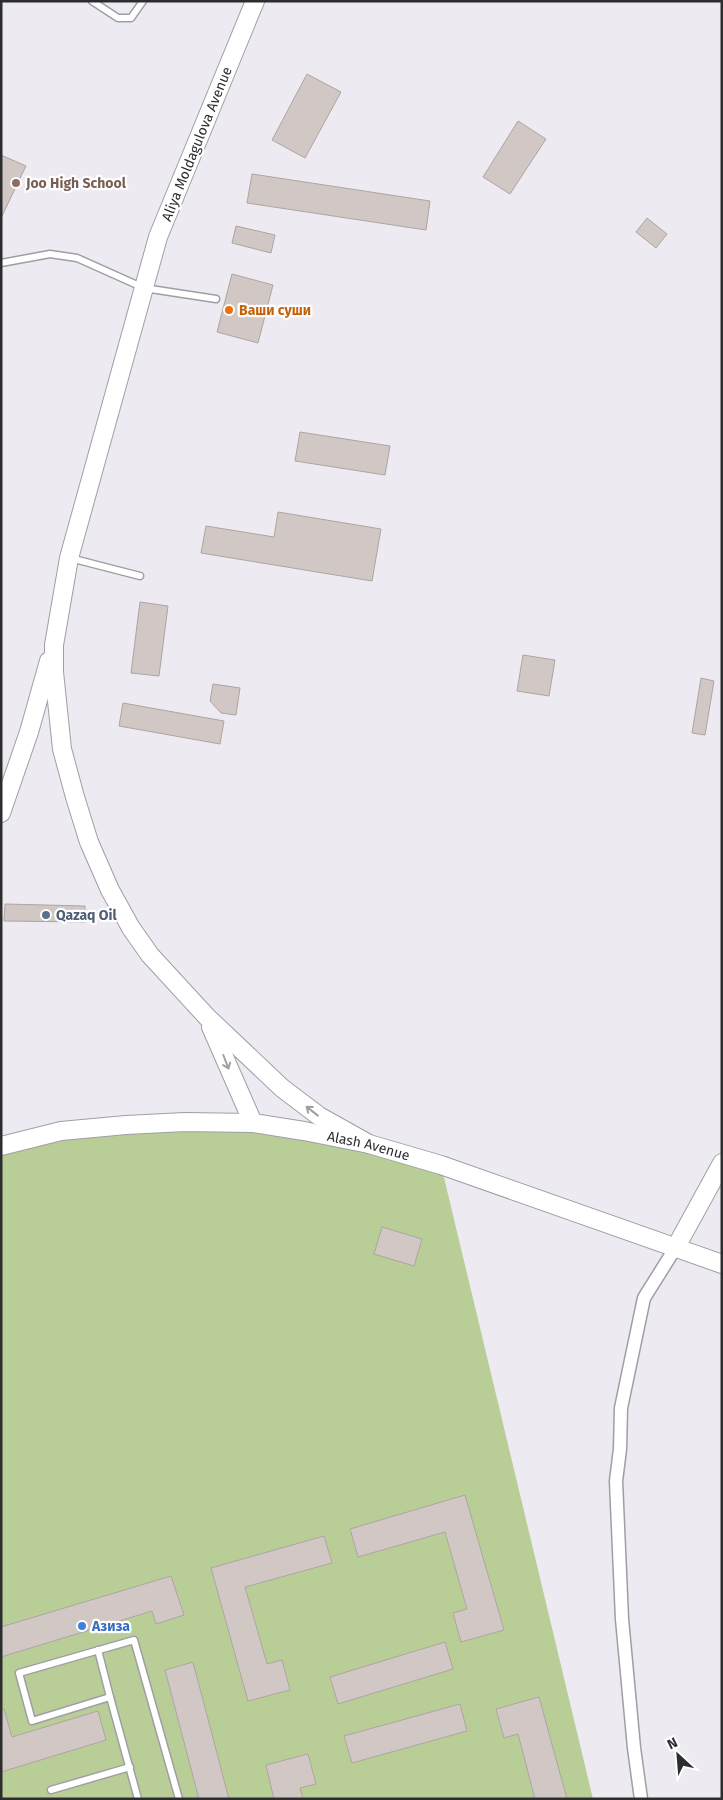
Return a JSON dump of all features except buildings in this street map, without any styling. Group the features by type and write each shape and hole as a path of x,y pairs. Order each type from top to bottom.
{"main road":[{"name":"Aliya Moldagulova Avenue","path":"54,644 69,558 158,237 255,1"},
{"path":"1,813 29,732 54,644"},
{"path":"54,644 54,672 62,749 89,842 110,890 131,928 150,955 206,1018 282,1088 319,1116 369,1144"},
{"path":"206,1018 253,1123"},
{"name":"Alash Avenue","path":"1,1146 61,1131 126,1125 185,1122 253,1123 369,1144 441,1164 722,1264"},
{"path":"676,1247 722,1163"}],"street":[{"path":"641,1799 634,1748 622,1619 616,1481 620,1449 621,1408 644,1298 676,1247"}],"lane":[{"path":"92,1 118,18 131,18 143,1"},
{"path":"1,263 50,254 77,258 144,288 216,299"},
{"path":"69,558 140,576"},
{"path":"110,1696 32,1721 19,1673 134,1640 179,1799"},
{"path":"98,1650 138,1799"},
{"path":"51,1790 130,1767"}],"green space":[{"path":"253,1123 441,1165 593,1799 1,1799 1,1146"}],"place":[{"name":"Joo High School","path":"16,183"},
{"name":"Ваши суши","path":"229,310"},
{"name":"Qazaq Oil","path":"46,915"},
{"name":"Азиза","path":"82,1626"}]}
